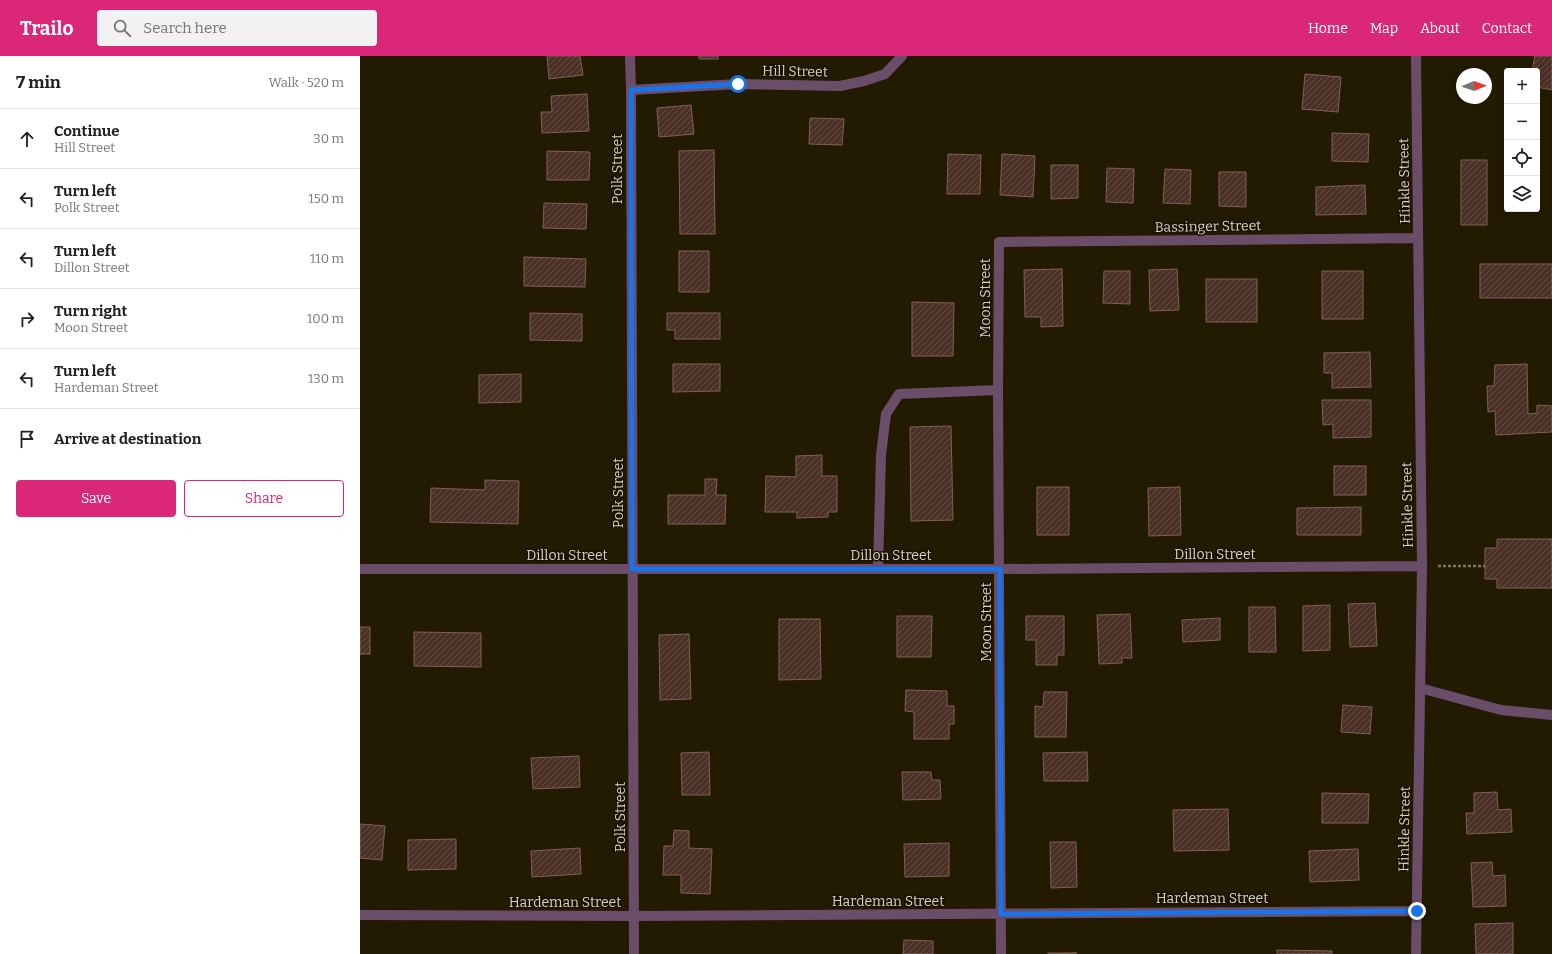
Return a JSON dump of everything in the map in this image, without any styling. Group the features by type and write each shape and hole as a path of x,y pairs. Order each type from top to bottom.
{"street":[{"name":"Polk Street","path":"630,56 634,954"},
{"name":"Hill Street","path":"631,90 738,84 840,86 864,81 885,74 902,56"},
{"name":"Hinkle Street","path":"1416,56 1422,566 1416,954"},
{"name":"Bassinger Street","path":"999,242 1418,238"},
{"name":"Moon Street","path":"999,242 998,390 1001,954"},
{"path":"878,569 881,454 886,414 899,394 998,390"},
{"name":"Dillon Street","path":"360,569 1000,569 1422,566"},
{"path":"1420,688 1502,710 1552,715"},
{"name":"Hardeman Street","path":"360,915 635,916 1417,911"}],"path":[{"path":"1422,566 1486,566"}],"building":[{"path":"547,56 580,56 583,75 549,79"},
{"path":"699,56 718,56 718,59 699,59"},
{"path":"1535,56 1552,56 1552,90 1540,88 1540,68 1533,68"},
{"path":"1305,74 1341,77 1338,112 1302,109"},
{"path":"587,94 589,131 542,133 541,112 552,112 551,96"},
{"path":"691,105 694,134 659,137 657,108"},
{"path":"810,118 844,119 842,145 809,144"},
{"path":"1332,133 1369,134 1368,162 1332,161"},
{"path":"714,150 715,234 680,234 679,151"},
{"path":"547,151 590,152 589,180 547,180"},
{"path":"948,154 981,155 980,194 947,194"},
{"path":"1002,154 1035,156 1033,197 1000,195"},
{"path":"1461,160 1487,160 1487,225 1461,225"},
{"path":"1051,165 1078,165 1078,198 1051,199"},
{"path":"1107,168 1134,169 1133,203 1106,202"},
{"path":"1165,169 1191,170 1190,204 1163,203"},
{"path":"1219,172 1246,172 1246,207 1219,206"},
{"path":"1365,185 1366,214 1316,215 1316,187"},
{"path":"544,203 587,204 586,229 543,228"},
{"path":"679,251 709,251 709,292 679,292"},
{"path":"524,257 586,259 585,287 524,286"},
{"path":"1480,264 1552,264 1552,298 1480,298"},
{"path":"1062,269 1063,326 1041,327 1041,317 1025,317 1024,270"},
{"path":"1177,269 1179,310 1150,311 1149,270"},
{"path":"1104,271 1130,271 1130,304 1103,303"},
{"path":"1322,271 1363,271 1363,319 1322,319"},
{"path":"1206,279 1257,279 1257,322 1206,322"},
{"path":"912,302 954,303 953,356 912,356"},
{"path":"530,313 582,314 582,341 530,340"},
{"path":"667,313 720,313 720,339 675,339 675,330 667,330"},
{"path":"1370,352 1371,387 1332,388 1332,373 1324,373 1324,353"},
{"path":"673,364 720,364 720,391 673,392"},
{"path":"1527,364 1528,414 1537,413 1537,405 1552,406 1552,432 1496,435 1495,411 1488,412 1487,386 1494,386 1495,365"},
{"path":"521,374 521,402 479,403 479,375"},
{"path":"1322,400 1371,400 1371,437 1333,438 1333,424 1323,425"},
{"path":"951,426 953,520 911,521 910,427"},
{"path":"822,455 822,476 837,476 837,512 828,512 828,517 797,518 797,512 765,512 766,476 796,477 796,456"},
{"path":"1334,466 1366,466 1366,495 1334,495"},
{"path":"705,479 717,479 716,495 726,495 725,524 668,524 668,495 705,495"},
{"path":"485,480 519,481 518,524 430,522 431,488 485,490"},
{"path":"1037,487 1069,487 1069,535 1037,535"},
{"path":"1180,487 1181,535 1149,536 1148,488"},
{"path":"1361,507 1361,535 1297,535 1297,508"},
{"path":"1497,539 1552,539 1552,588 1497,588 1497,579 1485,579 1485,548 1497,548"},
{"path":"1375,603 1377,646 1350,647 1348,604"},
{"path":"1330,605 1330,650 1303,651 1303,606"},
{"path":"1249,607 1275,607 1276,652 1249,652"},
{"path":"1130,614 1132,658 1122,658 1122,663 1099,664 1097,615"},
{"path":"897,616 932,616 931,657 897,657"},
{"path":"1026,616 1064,616 1064,655 1057,655 1057,665 1036,665 1036,640 1026,640"},
{"path":"1220,618 1220,640 1183,642 1182,620"},
{"path":"779,619 820,619 821,679 779,680"},
{"path":"360,627 370,627 370,654 360,654"},
{"path":"414,632 481,633 481,667 414,666"},
{"path":"689,634 691,699 660,700 659,635"},
{"path":"906,690 947,691 947,706 954,706 954,724 949,724 949,739 914,739 914,712 905,711"},
{"path":"1044,692 1067,692 1066,737 1035,737 1035,706 1043,707"},
{"path":"1343,705 1372,707 1370,734 1341,732"},
{"path":"709,752 710,795 682,795 681,753"},
{"path":"1087,752 1088,781 1044,781 1043,753"},
{"path":"579,756 580,787 533,789 531,758"},
{"path":"902,772 931,772 932,780 940,780 941,799 903,800"},
{"path":"1497,792 1498,810 1511,809 1512,832 1467,834 1466,813 1474,813 1474,793"},
{"path":"1322,793 1369,794 1368,823 1322,823"},
{"path":"1228,809 1229,850 1174,851 1173,810"},
{"path":"360,824 385,826 382,860 360,858"},
{"path":"674,830 689,831 689,848 712,849 710,894 681,893 681,875 663,875 664,846 673,846"},
{"path":"456,839 456,869 408,870 408,840"},
{"path":"1050,842 1076,842 1077,887 1051,888"},
{"path":"949,843 949,876 905,877 904,844"},
{"path":"580,848 581,874 532,877 531,851"},
{"path":"1358,849 1359,880 1310,882 1309,851"},
{"path":"1492,862 1493,876 1505,875 1506,906 1473,907 1471,863"},
{"path":"1513,923 1513,954 1476,954 1475,924"},
{"path":"904,940 933,941 933,954 903,954"},
{"path":"1277,950 1332,951 1332,954 1277,954"},
{"path":"1048,953 1077,953 1048,954"}],"route":[{"path":"738,84 631,90 632,569 1000,569 1001,914 1417,911"}]}
